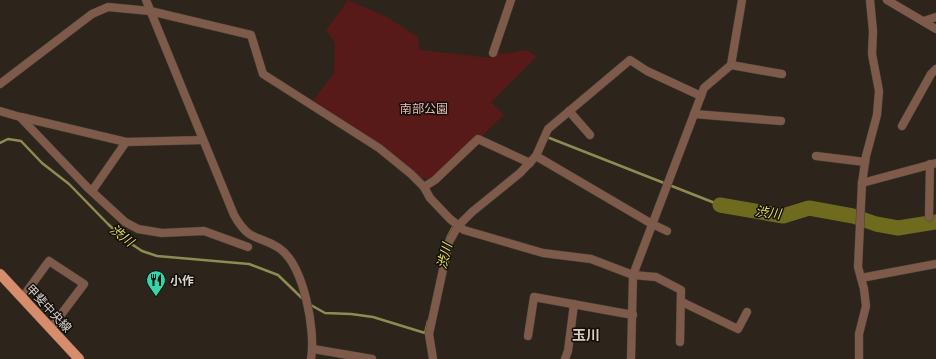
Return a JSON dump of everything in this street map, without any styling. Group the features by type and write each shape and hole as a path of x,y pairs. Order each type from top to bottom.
{"main road":[{"name":"甲斐中央線","path":"0,274 79,359"}],"street":[{"path":"102,0 109,7"},
{"path":"146,0 234,215 241,227 250,236 278,248 287,255 297,271 306,295 313,349 311,359"},
{"path":"493,53 511,0"},
{"path":"631,359 633,275 704,88 731,65 742,0"},
{"path":"859,359 858,334 866,306 858,267 862,183 865,162 877,114 879,91 872,54 873,31 870,0"},
{"path":"887,0 936,29"},
{"path":"0,84 92,14 109,7 150,11 252,35 263,74 379,148 411,174 424,187 430,198 458,226 475,234 543,253 592,259 633,275 656,277 681,290 682,302 680,342"},
{"path":"924,21 936,17"},
{"path":"433,359 429,334 449,242 458,226 472,212 530,163 536,156 548,129 630,60 647,71 701,96"},
{"path":"731,65 782,74"},
{"path":"902,126 931,74 936,69"},
{"path":"0,110 20,117 126,142 203,140"},
{"path":"569,111 590,135"},
{"path":"694,114 781,121"},
{"path":"20,117 92,191 125,222 138,229 162,233 204,231 248,248"},
{"path":"424,187 436,180 478,139 530,163"},
{"path":"92,191 126,142"},
{"path":"536,156 652,224 667,231"},
{"path":"816,156 865,162"},
{"path":"862,183 933,164 929,217"},
{"path":"22,298 49,261 84,284 50,328"},
{"path":"861,278 936,264"},
{"path":"528,336 534,297 633,315"},
{"path":"682,302 738,329 747,312"},
{"path":"565,359 568,351 574,304"},
{"path":"313,349 372,359"}],"green space":[{"name":"南部公園","path":"348,0 387,17 418,37 420,50 492,58 497,53 527,51 536,57 491,102 504,115 482,136 475,137 434,177 427,179 420,178 313,100 334,73 335,43 326,30"}],"waterway":[{"name":"渋川","path":"547,137 720,205"},
{"name":"渋川","path":"0,143 8,139 21,141 42,163 69,184 124,239 142,251 157,256 249,264 278,275 305,301"},
{"name":"渋川","path":"720,205 783,216 809,208 853,216 876,224 898,228 936,222"},
{"name":"渋川","path":"447,238 454,225"},
{"name":"渋川","path":"309,304 325,313 373,317 425,333 428,321"}],"place":[{"name":"小作","path":"156,297"}],"district":[{"name":"玉川","path":"586,334"}]}
